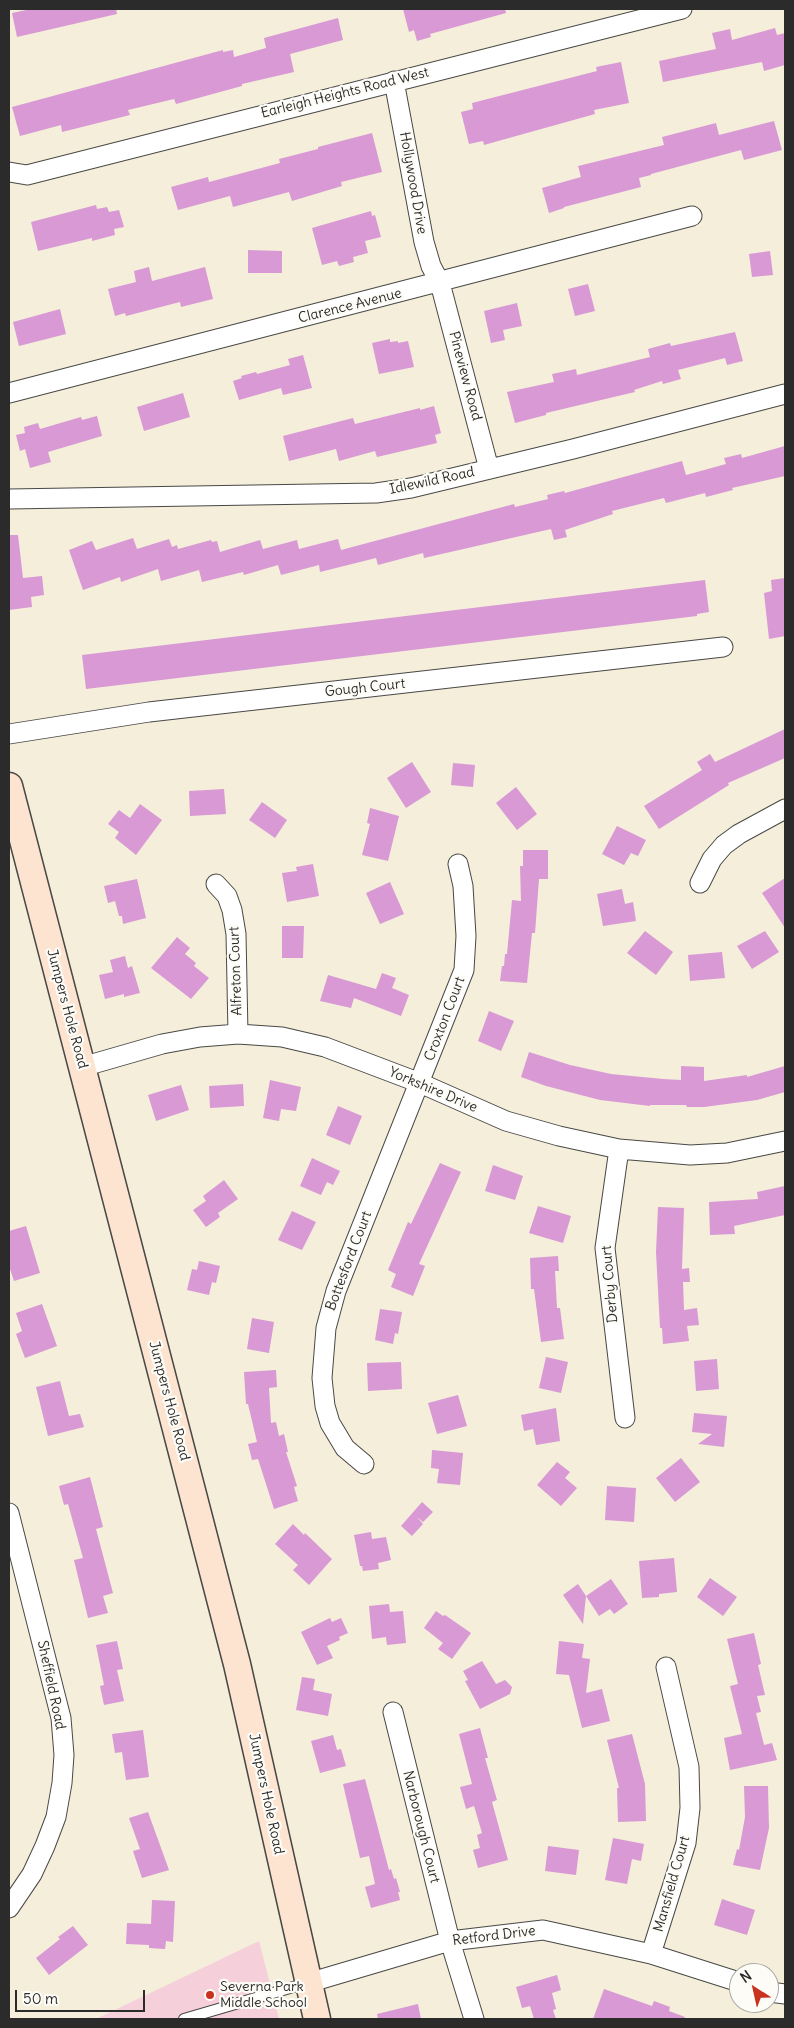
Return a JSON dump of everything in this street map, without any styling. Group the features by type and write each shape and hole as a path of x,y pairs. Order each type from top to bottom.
{"main road":[{"name":"Jumpers Hole Road","path":"9,786 237,1664 317,2019"}],"street":[{"name":"Earleigh Heights Road West","path":"9,172 27,175 682,9"},
{"name":"Hollywood Drive","path":"394,81 424,242 431,266 440,283"},
{"name":"Clarence Avenue","path":"9,393 440,283 692,216"},
{"name":"Pineview Road","path":"440,283 489,469"},
{"name":"Idlewild Road","path":"9,500 376,493 411,488 785,394"},
{"name":"Gough Court","path":"9,734 148,712 723,647"},
{"path":"700,883 712,859 724,845 739,834 785,809"},
{"name":"Croxton Court","path":"420,1083 464,970 465,926 463,886 458,864"},
{"name":"Alfreton Court","path":"216,884 227,896 232,910 236,934 238,1034"},
{"name":"Yorkshire Drive","path":"82,1067 162,1044 200,1036 238,1034 282,1037 325,1047 420,1083 506,1121 559,1136 619,1149 690,1155 727,1153 785,1141"},
{"name":"Bottesford Court","path":"364,1464 345,1448 330,1423 322,1378 322,1352 336,1291 420,1083"},
{"name":"Derby Court","path":"619,1149 605,1248 625,1418"},
{"name":"Sheffield Road","path":"9,1513 14,1555 61,1718 64,1755 62,1783 56,1817 46,1846 32,1874 9,1908"},
{"name":"Mansfield Court","path":"651,1954 686,1843 690,1808 689,1767 666,1667"},
{"name":"Narborough Court","path":"393,1712 450,1941 474,2019"},
{"name":"Retford Drive","path":"308,1983 450,1941 543,1930 651,1954 729,1979"}],"lane":[{"path":"184,2019 308,1983"}],"shaded area":[{"name":"Severna Park Middle School","path":"259,1941 279,2019 96,2019"}],"building":[{"path":"31,9 116,9 117,14 17,37 12,13"},
{"path":"403,9 505,9 506,13 430,34 431,37 417,41 414,30 409,32"},
{"path":"338,18 343,40 290,54 294,72 242,84 242,86 176,104 174,99 128,110 130,115 62,132 61,125 20,136 12,107 223,50 223,52 233,50 234,57 266,48 264,38"},
{"path":"775,28 777,35 785,33 785,65 764,71 762,62 663,82 659,61 716,49 712,33 730,29 732,40"},
{"path":"621,62 629,103 594,110 595,114 484,145 483,141 469,144 461,112 473,109 472,103 597,71 596,67"},
{"path":"774,121 782,150 744,160 741,150 651,174 639,178 641,187 564,207 549,213 542,188 581,177 578,166 664,145 662,137 716,123 719,135"},
{"path":"372,133 382,172 341,182 342,186 292,201 289,192 233,207 230,196 178,210 171,187 208,177 209,182 280,163 279,159"},
{"path":"96,205 97,209 107,207 109,212 119,210 124,227 114,229 115,235 92,241 92,238 38,251 31,222"},
{"path":"371,211 372,216 375,215 381,237 365,241 368,253 353,257 354,262 339,266 337,261 322,265 312,228"},
{"path":"248,250 282,251 282,273 248,273"},
{"path":"770,251 773,275 752,277 749,254"},
{"path":"149,267 152,281 205,267 213,299 181,307 180,302 126,316 125,313 115,316 108,289 136,282 134,271"},
{"path":"588,284 595,311 575,316 568,289"},
{"path":"517,303 522,326 503,330 505,340 491,343 484,311"},
{"path":"60,309 66,334 19,346 13,322"},
{"path":"735,332 743,361 727,365 725,358 678,370 681,379 663,384 662,381 634,390 635,392 546,413 546,415 515,423 507,392 554,382 552,374 576,369 577,375 650,357 648,349 670,343 671,346"},
{"path":"390,339 390,342 398,341 398,343 408,341 414,367 379,374 372,343"},
{"path":"303,355 312,388 283,395 281,388 239,400 233,381 242,378 241,376 256,372 257,374 290,365 288,359"},
{"path":"183,393 190,417 144,431 137,407"},
{"path":"434,406 441,433 435,435 437,443 377,457 375,451 339,461 336,449 289,461 283,436 353,418 355,424"},
{"path":"97,416 102,436 48,452 51,462 30,468 25,449 20,451 16,435 25,433 24,427 38,423 40,429 81,417 82,420"},
{"path":"785,446 785,476 732,488 733,490 706,497 705,493 666,503 664,498 612,511 613,514 565,530 567,537 554,540 551,529 424,558 423,553 378,565 376,558 320,572 319,565 281,575 278,565 244,575 243,572 202,582 199,570 161,581 158,569 121,582 120,577 83,590 69,550 92,541 96,550 133,538 137,549 169,539 172,547 177,545 178,549 211,540 212,542 217,541 220,552 260,540 263,549 297,540 299,549 338,539 341,550 514,504 515,507 548,499 547,495 564,491 565,493 682,461 686,475 726,464 724,458 741,454 742,458"},
{"path":"9,535 18,535 23,578 42,576 44,595 31,597 32,607 9,610"},
{"path":"785,578 785,636 769,639 764,593 772,591 771,580"},
{"path":"705,580 709,612 697,614 697,616 86,689 82,655"},
{"path":"785,729 785,758 728,783 729,785 659,829 644,806 702,770 697,762 710,754 715,762"},
{"path":"412,762 431,792 406,808 387,778"},
{"path":"453,763 475,765 473,787 451,785"},
{"path":"516,787 537,814 517,830 496,803"},
{"path":"224,789 226,814 190,816 189,791"},
{"path":"262,802 287,820 275,838 249,820"},
{"path":"140,804 162,820 136,855 115,838 119,832 108,824 119,810 130,818"},
{"path":"370,808 399,816 388,861 362,855 370,824 367,823"},
{"path":"617,826 646,840 638,856 631,853 624,865 602,854"},
{"path":"523,850 548,850 548,879 539,879 535,933 532,933 527,983 500,981 505,954 507,954 512,900 521,901 520,866 523,866"},
{"path":"313,864 319,896 287,902 282,873 297,871 296,867"},
{"path":"785,878 785,928 762,893"},
{"path":"137,879 146,918 123,924 122,916 119,916 115,901 108,903 104,886"},
{"path":"390,882 404,914 380,924 366,893"},
{"path":"622,889 625,904 633,902 636,921 603,926 597,894"},
{"path":"282,926 304,926 303,958 282,958"},
{"path":"645,931 673,952 656,975 627,953"},
{"path":"765,931 779,952 752,969 737,946"},
{"path":"177,937 190,948 185,954 196,963 194,966 209,978 191,999 151,968"},
{"path":"722,952 725,978 690,981 688,955"},
{"path":"125,956 128,968 132,966 140,993 124,997 124,994 105,999 99,975 113,972 110,960"},
{"path":"382,973 396,978 392,988 409,995 401,1016 354,998 351,1008 320,1001 328,975 376,989"},
{"path":"489,1011 514,1021 501,1051 478,1041"},
{"path":"529,1052 570,1065 611,1074 681,1080 681,1066 704,1067 704,1081 747,1075 747,1077 785,1066 785,1092 757,1100 704,1107 687,1107 686,1105 650,1106 600,1100 546,1086 521,1077"},
{"path":"270,1080 301,1087 296,1111 281,1109 279,1121 263,1118"},
{"path":"243,1084 244,1106 210,1108 209,1086"},
{"path":"181,1085 189,1110 156,1121 148,1095"},
{"path":"338,1106 362,1116 350,1145 326,1135"},
{"path":"312,1158 340,1171 333,1185 327,1182 321,1195 300,1186"},
{"path":"440,1163 461,1172 419,1264 425,1266 413,1296 391,1287 396,1274 388,1270 408,1222 411,1224"},
{"path":"493,1165 523,1176 515,1200 485,1191"},
{"path":"224,1180 238,1199 218,1213 220,1217 206,1227 193,1210 206,1201 203,1196"},
{"path":"785,1186 785,1215 734,1226 735,1234 710,1235 709,1202 758,1199 757,1192"},
{"path":"538,1206 571,1216 563,1243 529,1233"},
{"path":"658,1207 684,1208 682,1269 689,1268 690,1282 683,1282 684,1310 697,1308 699,1325 687,1326 689,1341 663,1344 662,1328 660,1328 656,1252"},
{"path":"292,1211 316,1222 302,1250 278,1240"},
{"path":"26,1226 40,1273 14,1281 9,1266 9,1231"},
{"path":"558,1256 559,1271 555,1271 557,1308 560,1308 564,1339 541,1342 534,1289 531,1289 530,1258"},
{"path":"199,1261 220,1266 216,1283 212,1282 209,1295 187,1290 192,1269 197,1270"},
{"path":"42,1304 57,1346 25,1358 16,1334 22,1331 16,1313"},
{"path":"380,1309 402,1312 398,1334 395,1333 393,1344 375,1340"},
{"path":"252,1318 274,1322 269,1353 247,1349"},
{"path":"546,1357 568,1362 561,1393 539,1388"},
{"path":"717,1359 719,1389 696,1391 694,1361"},
{"path":"401,1362 402,1389 368,1391 367,1363"},
{"path":"276,1370 277,1387 269,1388 271,1423 276,1422 279,1436 284,1434 288,1452 286,1452 297,1486 294,1487 298,1501 274,1509 258,1459 252,1460 248,1444 257,1442 248,1404 246,1404 244,1372"},
{"path":"60,1381 69,1416 80,1414 84,1427 48,1436 36,1387"},
{"path":"458,1395 467,1426 437,1434 428,1403"},
{"path":"556,1408 560,1441 536,1445 533,1429 524,1431 521,1415"},
{"path":"694,1413 727,1416 724,1447 698,1444 712,1434 692,1432"},
{"path":"432,1450 463,1453 460,1485 437,1483 439,1469 431,1468"},
{"path":"681,1458 700,1482 675,1502 656,1478"},
{"path":"557,1462 570,1472 565,1478 577,1488 561,1506 537,1485"},
{"path":"90,1477 103,1527 96,1529 113,1593 103,1596 108,1613 88,1618 74,1560 83,1558 68,1504 64,1505 59,1486"},
{"path":"607,1486 636,1488 634,1522 605,1520"},
{"path":"422,1502 433,1512 423,1522 417,1517 423,1524 412,1536 401,1526"},
{"path":"293,1524 332,1559 309,1585 293,1570 298,1565 275,1544"},
{"path":"371,1532 372,1539 386,1537 391,1560 378,1563 379,1569 363,1571 362,1566 360,1566 354,1535"},
{"path":"674,1558 677,1592 659,1594 659,1597 642,1598 639,1561"},
{"path":"710,1578 737,1597 723,1616 697,1597"},
{"path":"611,1579 628,1604 614,1614 610,1609 599,1616 586,1596"},
{"path":"578,1584 586,1596 583,1624 563,1595"},
{"path":"389,1604 390,1612 403,1611 406,1643 387,1645 386,1637 372,1639 369,1606"},
{"path":"436,1611 471,1633 452,1659 438,1649 443,1643 424,1628"},
{"path":"330,1618 332,1622 341,1618 348,1633 339,1637 340,1640 327,1646 333,1658 317,1665 301,1632"},
{"path":"754,1633 761,1664 758,1665 765,1695 757,1696 761,1712 756,1713 764,1745 772,1743 777,1760 730,1770 724,1738 742,1734 730,1686 738,1684 727,1639"},
{"path":"117,1641 123,1669 117,1670 124,1701 104,1705 100,1686 104,1685 96,1645"},
{"path":"559,1641 584,1644 582,1658 590,1659 586,1693 602,1689 610,1721 582,1728 569,1675 556,1674"},
{"path":"482,1661 496,1684 505,1680 512,1687 510,1694 480,1709 465,1681 468,1680 463,1671"},
{"path":"302,1677 315,1679 313,1690 332,1694 328,1716 296,1710"},
{"path":"480,1728 488,1758 485,1758 497,1800 492,1802 508,1860 478,1868 473,1850 480,1848 477,1835 482,1833 474,1806 466,1809 460,1787 472,1784 459,1734"},
{"path":"143,1730 149,1777 126,1780 122,1752 115,1753 112,1734"},
{"path":"632,1734 645,1784 646,1821 618,1822 617,1788 619,1788 607,1740"},
{"path":"333,1735 337,1750 341,1749 346,1766 320,1773 311,1741"},
{"path":"365,1779 389,1870 391,1869 394,1879 396,1878 400,1892 398,1892 400,1900 371,1908 365,1887 375,1884 369,1856 360,1858 343,1784"},
{"path":"744,1786 768,1786 769,1828 760,1870 733,1865 737,1849 739,1850 745,1817"},
{"path":"148,1812 169,1870 142,1878 133,1851 140,1849 129,1818"},
{"path":"613,1838 644,1844 641,1861 632,1859 627,1884 605,1880"},
{"path":"548,1846 579,1850 576,1875 545,1871"},
{"path":"722,1899 755,1910 747,1935 714,1925"},
{"path":"152,1900 175,1901 173,1942 166,1941 165,1949 149,1948 149,1945 126,1944 127,1923 151,1924"},
{"path":"73,1926 88,1945 49,1975 36,1958"},
{"path":"557,1975 561,1990 552,1993 556,2009 553,2010 556,2019 534,2019 530,2006 522,2008 516,1987"},
{"path":"604,1989 652,2006 654,2001 670,2007 669,2011 685,2017 684,2019 593,2019"},
{"path":"418,2004 421,2019 378,2019 377,2014"}],"place":[{"name":"Severna Park Middle School","path":"210,1995"}]}
